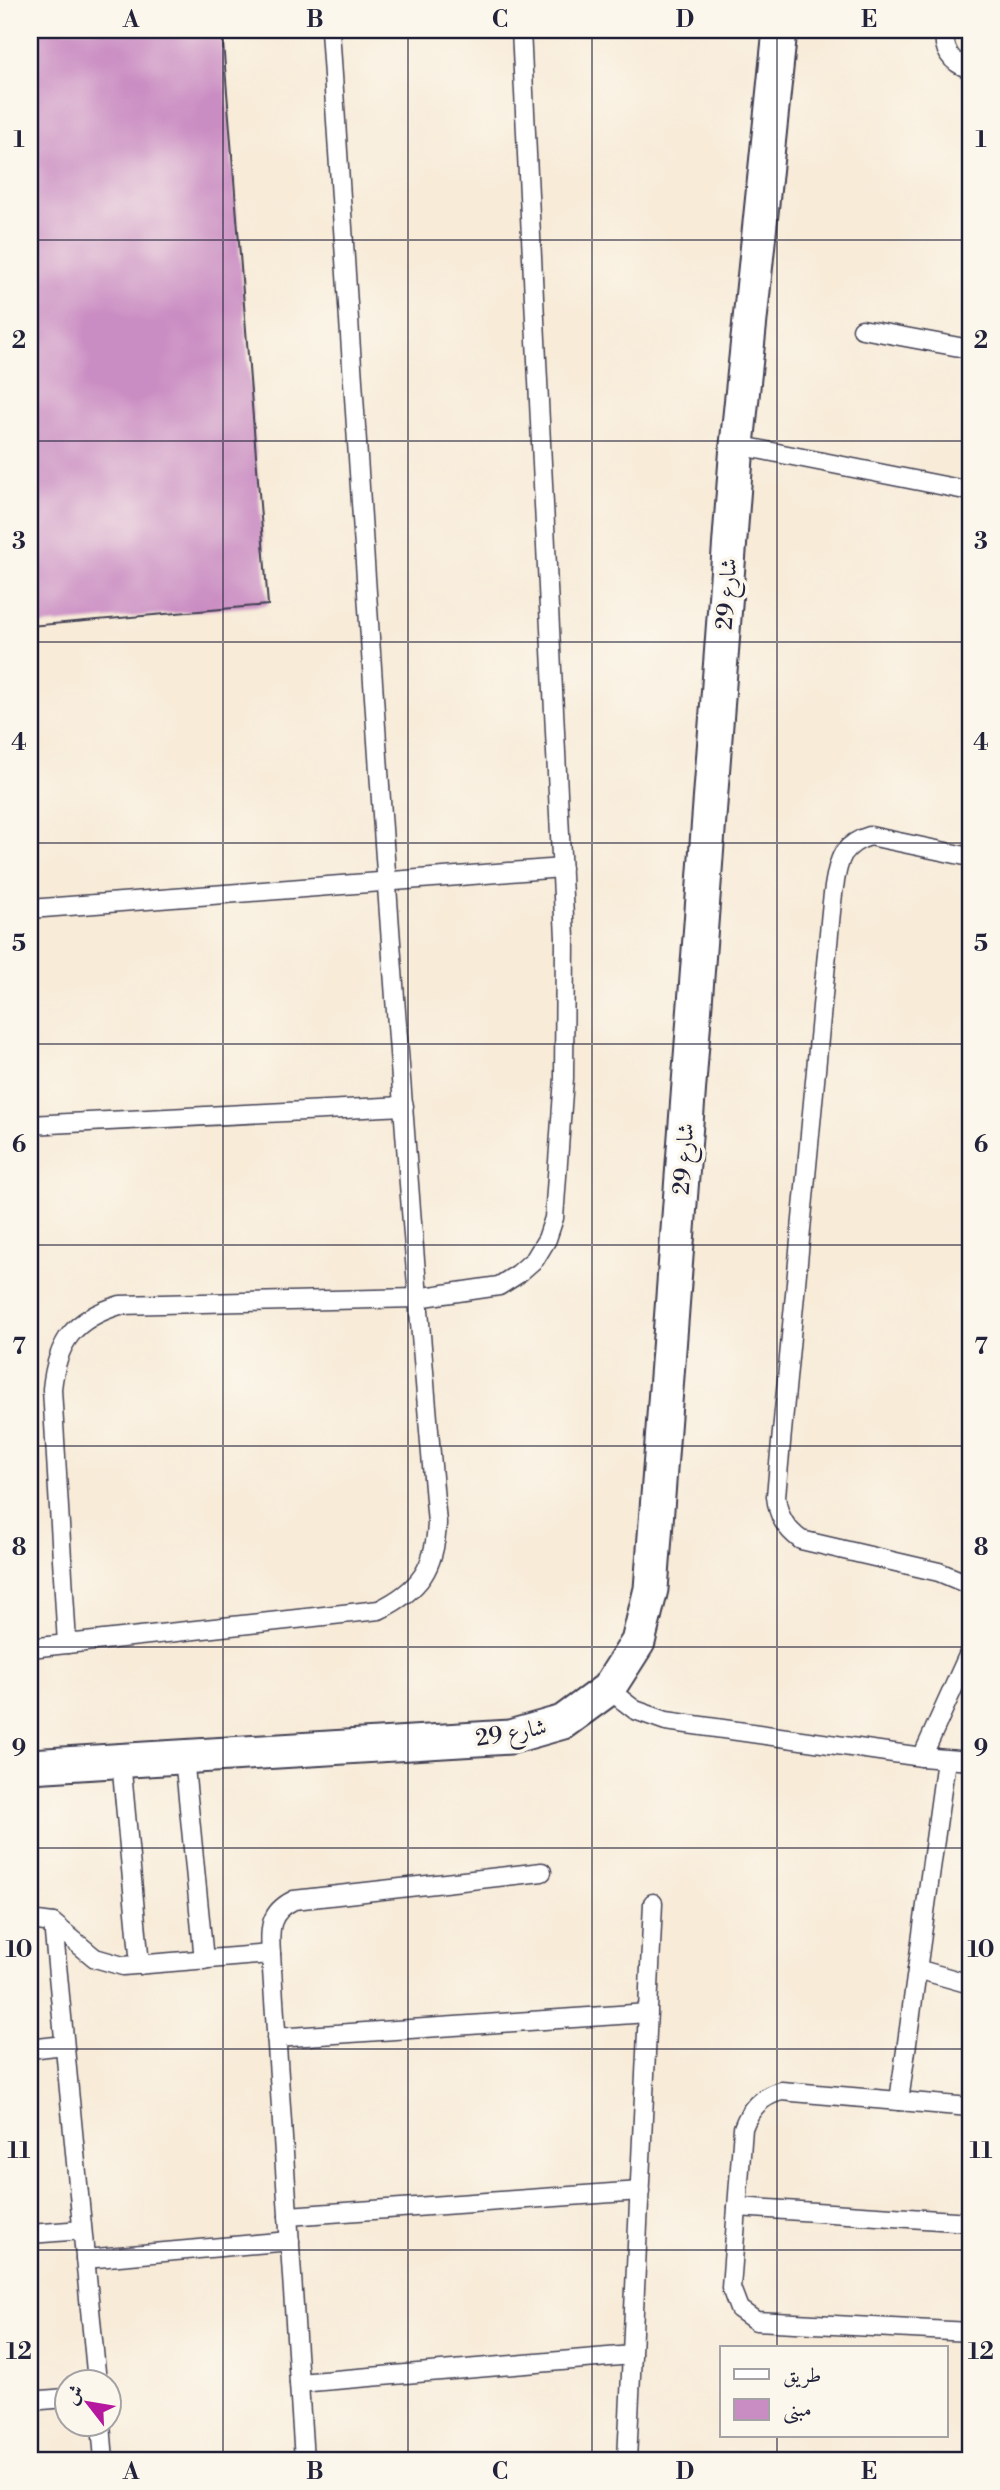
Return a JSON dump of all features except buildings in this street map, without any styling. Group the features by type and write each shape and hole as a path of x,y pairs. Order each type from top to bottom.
{"street":[{"name":"شارع 29","path":"30,1766 510,1737 564,1722 608,1689 638,1642 651,1588 737,445 780,30"}],"lane":[{"path":"30,1648 379,1610 411,1591 424,1576 432,1560 436,1541 437,1523 417,1298 387,882 330,30"},
{"path":"67,1644 52,1389 54,1365 63,1343 78,1325 98,1312 120,1305 417,1298 499,1286 518,1275 535,1259 547,1239 554,1218 564,1078 565,938 521,30"},
{"path":"945,30 944,46 949,56 957,64 970,69"},
{"path":"862,329 970,349"},
{"path":"737,445 970,491"},
{"path":"970,857 870,836 859,839 850,846 839,866 827,953 776,1496 782,1521 790,1532 801,1539 939,1572 970,1585"},
{"path":"30,909 562,869"},
{"path":"30,1125 404,1106"},
{"path":"922,1757 970,1651"},
{"path":"608,1689 635,1710 666,1721 922,1757 970,1761"},
{"path":"184,1757 204,1960"},
{"path":"899,2101 946,1760"},
{"path":"121,1761 140,1965"},
{"path":"304,2460 271,1925 284,1905 294,1900 542,1872"},
{"path":"627,2460 653,1903"},
{"path":"30,1920 53,1923 94,1958 123,1966 271,1954"},
{"path":"53,1923 96,2368"},
{"path":"917,1969 970,1984"},
{"path":"276,2038 648,2013"},
{"path":"30,2049 64,2045"},
{"path":"970,2107 781,2091 763,2098 754,2106 743,2128 731,2288 738,2309 747,2316 767,2323 970,2332"},
{"path":"288,2216 640,2191"},
{"path":"737,2207 970,2222"},
{"path":"30,2234 82,2230"},
{"path":"85,2259 290,2241"},
{"path":"299,2383 632,2355"},
{"path":"30,2401 52,2399"},
{"path":"102,2438 104,2460"}]}
